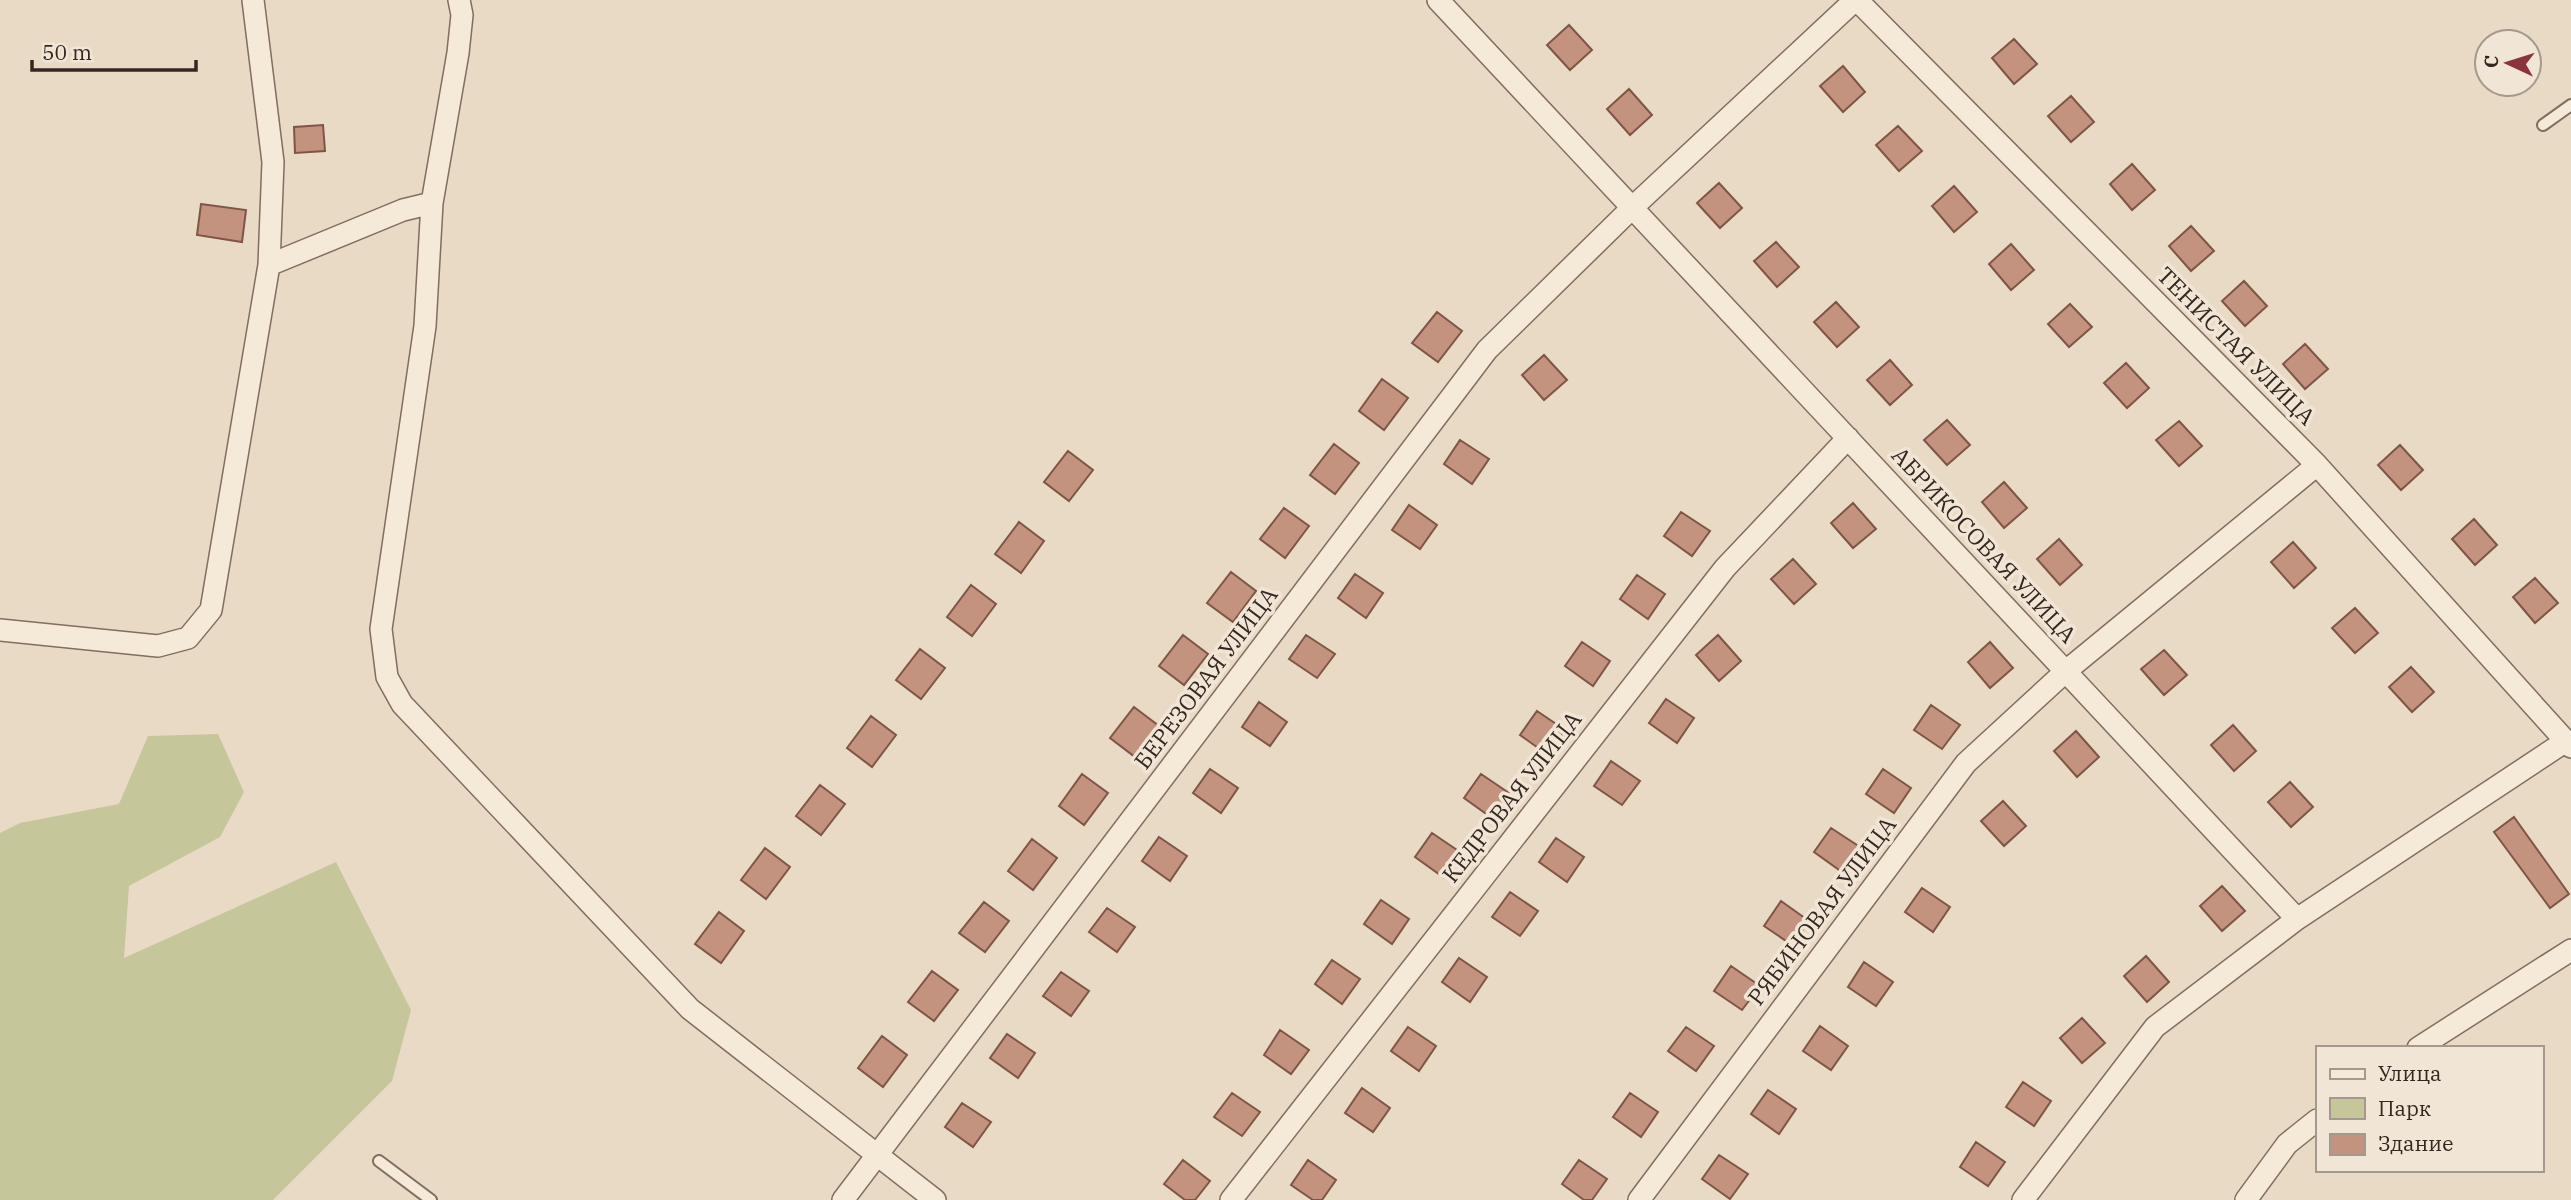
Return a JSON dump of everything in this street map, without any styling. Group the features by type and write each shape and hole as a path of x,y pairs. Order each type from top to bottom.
{"street":[{"path":"0,630 158,646 188,638 211,610 269,265 273,162 253,0"},
{"path":"459,0 462,15 458,53 432,203 425,326 381,629 387,677 402,704 690,1009 935,1200"},
{"name":"АБРИКОСОВАЯ УЛИЦА","path":"1438,0 2297,919"},
{"name":"БЕРЕЗОВАЯ УЛИЦА","path":"843,1200 1487,350 1633,207 1856,0"},
{"name":"ТЕНИСТАЯ УЛИЦА","path":"1856,0 2317,465 2568,744"},
{"path":"269,265 403,210 432,203"},
{"name":"КЕДРОВАЯ УЛИЦА","path":"1231,1200 1725,568 1848,438"},
{"name":"РЯБИНОВАЯ УЛИЦА","path":"1639,1200 1966,763 2066,671 2317,465"},
{"path":"2023,1200 2155,1027 2297,919 2568,744"},
{"path":"2421,1046 2571,950"},
{"path":"2246,1200 2287,1144 2316,1121"}],"lane":[{"path":"2543,125 2571,105"},
{"path":"379,1161 431,1200"}],"green space":[{"path":"218,734 244,792 220,837 129,886 124,958 336,862 411,1010 392,1081 273,1200 0,1200 0,833 20,823 119,804 148,736"}],"building":[{"path":"1569,25 1592,50 1570,70 1547,45"},
{"path":"2014,39 2037,64 2014,84 1992,58"},
{"path":"1843,66 1865,92 1843,112 1820,86"},
{"path":"1629,89 1652,115 1630,135 1607,109"},
{"path":"2071,96 2094,122 2071,142 2048,116"},
{"path":"323,125 325,151 295,153 294,127"},
{"path":"1898,126 1922,151 1899,171 1876,145"},
{"path":"2132,164 2155,190 2132,210 2110,184"},
{"path":"1719,183 1742,208 1720,228 1697,203"},
{"path":"1954,186 1977,212 1954,232 1932,206"},
{"path":"201,204 246,210 242,242 197,235"},
{"path":"2191,226 2214,251 2191,271 2169,246"},
{"path":"1776,242 1799,267 1777,287 1754,261"},
{"path":"2011,244 2034,270 2011,290 1989,264"},
{"path":"2244,281 2267,306 2245,326 2222,301"},
{"path":"1836,302 1859,327 1837,347 1814,322"},
{"path":"2070,304 2092,327 2069,347 2048,324"},
{"path":"1437,312 1462,331 1438,362 1412,343"},
{"path":"2305,344 2328,369 2305,389 2283,364"},
{"path":"1544,355 1567,380 1544,400 1522,375"},
{"path":"1890,360 1912,385 1890,405 1867,380"},
{"path":"2126,363 2149,388 2127,408 2104,383"},
{"path":"1382,379 1408,398 1384,430 1359,411"},
{"path":"1947,420 1970,445 1947,465 1924,440"},
{"path":"2179,421 2202,446 2179,466 2156,440"},
{"path":"1460,440 1489,459 1472,484 1444,464"},
{"path":"1334,444 1359,463 1335,494 1310,475"},
{"path":"2400,445 2423,470 2401,490 2378,465"},
{"path":"1068,451 1093,470 1069,501 1044,482"},
{"path":"2004,482 2027,508 2004,528 1982,502"},
{"path":"1853,503 1876,529 1853,548 1831,523"},
{"path":"1409,505 1437,525 1420,549 1392,530"},
{"path":"1284,508 1309,526 1285,558 1260,539"},
{"path":"1681,512 1710,531 1692,556 1664,536"},
{"path":"2474,519 2497,545 2475,565 2452,539"},
{"path":"1019,522 1044,541 1021,573 995,554"},
{"path":"2059,539 2082,565 2060,585 2037,559"},
{"path":"2293,542 2316,568 2294,588 2271,562"},
{"path":"1793,559 1816,584 1794,604 1771,579"},
{"path":"1231,572 1256,591 1233,622 1207,603"},
{"path":"1355,574 1383,593 1366,618 1338,598"},
{"path":"1637,575 1665,594 1648,619 1620,599"},
{"path":"2535,578 2558,603 2535,623 2513,597"},
{"path":"971,585 996,604 972,636 947,617"},
{"path":"2355,608 2378,633 2355,653 2332,628"},
{"path":"1183,635 1208,654 1184,685 1159,666"},
{"path":"1306,635 1335,654 1317,678 1289,659"},
{"path":"1718,635 1741,661 1719,681 1696,655"},
{"path":"1582,642 1610,661 1593,686 1565,666"},
{"path":"1990,642 2013,668 1990,688 1968,662"},
{"path":"920,649 945,668 921,699 896,680"},
{"path":"2164,650 2187,675 2164,695 2141,669"},
{"path":"2411,667 2434,692 2412,712 2389,687"},
{"path":"1666,699 1694,718 1677,743 1649,723"},
{"path":"1259,702 1287,722 1270,746 1242,727"},
{"path":"1931,705 1960,725 1942,749 1914,730"},
{"path":"1134,707 1159,726 1135,757 1110,738"},
{"path":"1537,711 1565,730 1548,755 1520,735"},
{"path":"871,716 896,735 872,767 847,748"},
{"path":"2233,725 2256,751 2234,771 2211,745"},
{"path":"2076,731 2099,757 2077,777 2054,751"},
{"path":"1611,761 1640,781 1622,805 1594,786"},
{"path":"1210,769 1238,788 1221,813 1193,793"},
{"path":"1883,769 1911,788 1894,813 1866,794"},
{"path":"1082,774 1108,793 1084,825 1059,806"},
{"path":"1481,774 1509,793 1492,818 1464,798"},
{"path":"2290,782 2313,807 2291,827 2268,802"},
{"path":"820,785 845,804 821,835 796,816"},
{"path":"2003,801 2026,826 2004,846 1981,821"},
{"path":"2514,817 2569,894 2550,908 2494,832"},
{"path":"1831,828 1860,847 1842,872 1814,852"},
{"path":"1432,833 1460,852 1443,877 1415,857"},
{"path":"1159,837 1187,856 1170,881 1142,861"},
{"path":"1556,838 1584,857 1567,882 1539,862"},
{"path":"1032,839 1057,858 1033,890 1008,871"},
{"path":"765,848 790,867 766,899 741,880"},
{"path":"2222,886 2245,911 2222,931 2200,906"},
{"path":"1922,888 1950,907 1933,932 1905,912"},
{"path":"1510,892 1538,911 1520,936 1492,917"},
{"path":"1381,900 1409,919 1392,944 1364,924"},
{"path":"1781,901 1809,921 1792,945 1764,926"},
{"path":"984,902 1009,921 985,952 959,933"},
{"path":"1107,908 1135,927 1117,952 1089,932"},
{"path":"719,912 744,931 721,963 695,944"},
{"path":"2146,956 2169,982 2147,1002 2124,976"},
{"path":"1459,958 1487,977 1470,1002 1442,982"},
{"path":"1332,960 1360,979 1342,1004 1315,984"},
{"path":"1864,962 1893,982 1876,1006 1848,987"},
{"path":"1731,966 1760,986 1742,1010 1714,991"},
{"path":"932,971 958,990 934,1021 908,1002"},
{"path":"1061,972 1089,991 1071,1016 1043,996"},
{"path":"2082,1018 2105,1043 2082,1063 2060,1038"},
{"path":"1820,1026 1848,1046 1831,1070 1803,1051"},
{"path":"1408,1027 1436,1046 1419,1071 1391,1051"},
{"path":"1686,1027 1714,1046 1696,1071 1668,1051"},
{"path":"1280,1030 1309,1050 1291,1074 1264,1055"},
{"path":"1007,1034 1035,1053 1018,1078 990,1058"},
{"path":"882,1036 907,1055 883,1087 858,1068"},
{"path":"2023,1082 2051,1101 2034,1126 2006,1107"},
{"path":"1362,1088 1390,1108 1373,1132 1345,1113"},
{"path":"1768,1090 1796,1109 1779,1134 1751,1114"},
{"path":"1232,1093 1260,1112 1242,1136 1214,1117"},
{"path":"1630,1093 1658,1112 1641,1137 1613,1117"},
{"path":"962,1103 991,1122 973,1147 945,1127"},
{"path":"1976,1142 2005,1162 1988,1186 1960,1167"},
{"path":"1719,1155 1748,1174 1730,1199 1702,1179"},
{"path":"1183,1160 1210,1181 1195,1200 1185,1200 1164,1184"},
{"path":"1308,1160 1336,1180 1322,1200 1313,1200 1291,1185"},
{"path":"1579,1160 1607,1179 1592,1200 1584,1200 1562,1184"}]}
